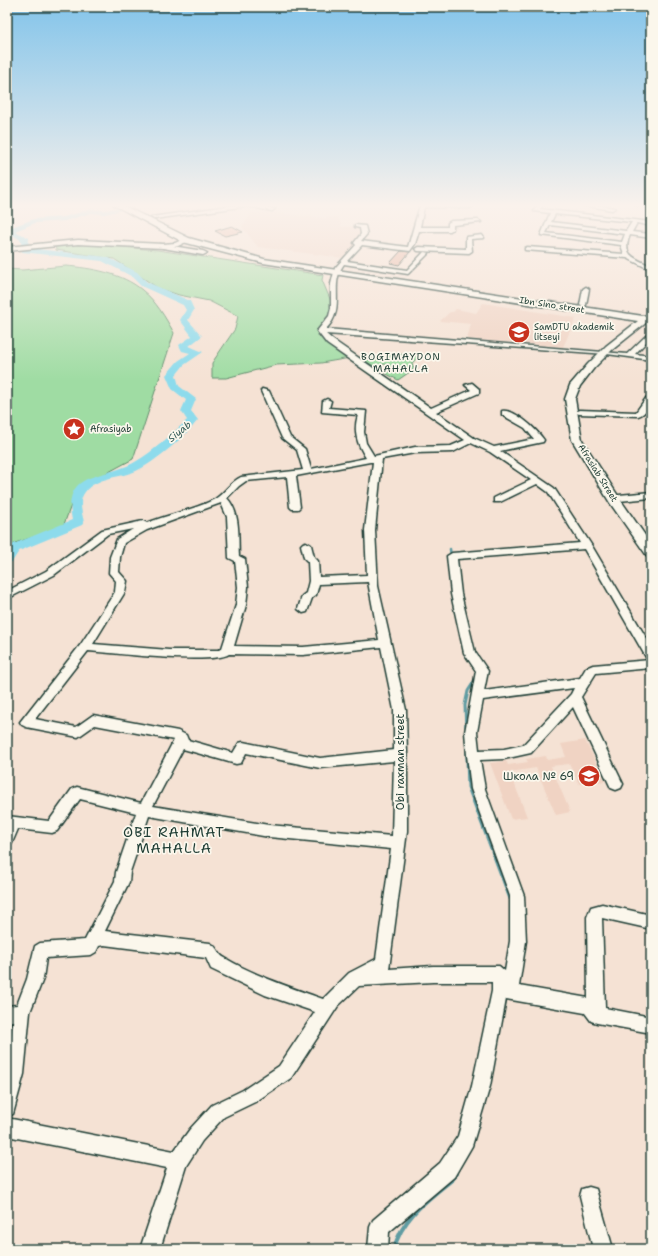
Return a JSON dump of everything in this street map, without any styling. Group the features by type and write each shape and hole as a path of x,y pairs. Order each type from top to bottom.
{"main road":[{"name":"Ibn Sino street","path":"291,264 339,268 583,306 650,318"},
{"path":"314,264 339,268"},
{"name":"Ibn Sino street","path":"339,268 650,318"},
{"name":"Afrasiab Street","path":"650,318 607,354 575,385 570,398 577,440 630,525 651,553"},
{"name":"Afrasiab Street","path":"607,354 581,387 578,400 578,412 587,440 600,467 619,498 651,542"}],"street":[{"path":"320,331 326,327 334,311 339,268 343,264"},
{"path":"339,268 408,272 416,264"},
{"path":"583,306 586,289"},
{"path":"320,331 651,358"},
{"path":"320,331 330,342 471,440 493,450 551,490 587,546 651,656"},
{"path":"629,356 651,333"},
{"path":"430,411 476,391 469,386"},
{"path":"265,391 286,438 301,449 308,472"},
{"path":"578,412 638,414 641,412 646,401 651,398"},
{"path":"327,401 326,410 363,413 359,422 358,433 361,443 375,459"},
{"path":"493,450 540,440 528,426 505,413"},
{"path":"7,1108 16,1074 15,1013 34,979 40,952 91,947 122,882 123,872 144,810 182,739 178,736 93,720 78,732 26,722 84,647 120,592 122,583 121,577 114,573 114,567 120,541 140,528 222,498 238,481 251,478 308,472 414,450 454,449 471,440"},
{"name":"Obi raxman street","path":"355,978 383,964 398,843 400,710 385,643 373,578 370,530 375,459"},
{"path":"290,475 295,507"},
{"path":"497,500 538,480"},
{"path":"619,498 651,495"},
{"path":"222,498 227,502 231,512 234,558 240,559 243,587 241,605 227,650"},
{"path":"7,595 50,573 105,532 156,522"},
{"path":"303,609 307,596 311,595 314,581 313,561 310,558 306,545"},
{"path":"378,1249 380,1227 447,1170 466,1140 518,941 517,896 478,789 471,732 482,671 470,653 456,594 452,556 587,546"},
{"path":"314,581 373,578"},
{"path":"84,647 169,654 221,654 227,650 303,651 385,643"},
{"path":"473,755 504,754 527,749 575,697 593,669 651,664"},
{"path":"478,696 584,682"},
{"path":"575,697 616,784"},
{"path":"179,743 236,759 243,747 320,763 400,756"},
{"path":"7,839 10,822 52,827 77,793 144,810 269,831 398,843"},
{"path":"596,1015 594,918 596,912 602,911 651,922"},
{"path":"94,939 104,938 210,950 217,962 271,989 327,1008"},
{"path":"150,1249 178,1161 196,1135 218,1111 249,1096 285,1072 332,1000 355,978 433,974 499,974 505,992"},
{"path":"505,992 589,1006 596,1015 651,1025"},
{"path":"7,1127 178,1161"},
{"path":"590,1196 603,1249"}],"shaded area":[{"name":"SamDTU akademik litseyi","path":"483,303 576,318 563,347 467,339 471,324 440,321 456,309 476,313"},
{"name":"Школа № 69","path":"585,740 605,781 579,784 569,764 551,766 570,812 556,815 536,768 510,772 527,817 511,819 490,763 506,761 508,765 528,762 526,759 546,756 547,760 566,757 561,744"}],"green space":[{"path":"121,264 247,264 323,275 322,280 335,311 322,327 318,336 350,358 321,363 276,365 226,378 212,378 212,363 235,329 238,316 209,301 179,295 158,288"},
{"name":"Afrasiyab","path":"66,266 106,272 134,284 147,294 156,304 174,333 133,459 77,489 63,527 15,543 7,551 7,269 22,270"},
{"path":"392,354 421,355 412,363 414,369 398,380 385,373 393,369 385,364 375,367 364,360"}],"waterway":[{"name":"Siyab","path":"7,559 15,548 78,522 75,502 80,490 84,486 104,476 130,469 138,465 163,447 193,420 186,411 191,399 175,387 171,375 181,363 198,352 185,349 184,345 198,336 184,320 190,310 187,303 144,284 134,274 113,264"},
{"path":"450,549 451,557"},
{"path":"475,680 468,691 465,705 468,787 510,899"},
{"path":"394,1249 403,1227 410,1218 453,1179 456,1174"}],"place":[{"name":"SamDTU akademik litseyi","path":"519,332"},
{"name":"Afrasiyab","path":"74,429"},
{"name":"Школа № 69","path":"589,776"}],"district":[{"name":"BOGIMAYDON MAHALLA","path":"401,362"},
{"name":"OBI RAHMAT MAHALLA","path":"174,840"}]}
